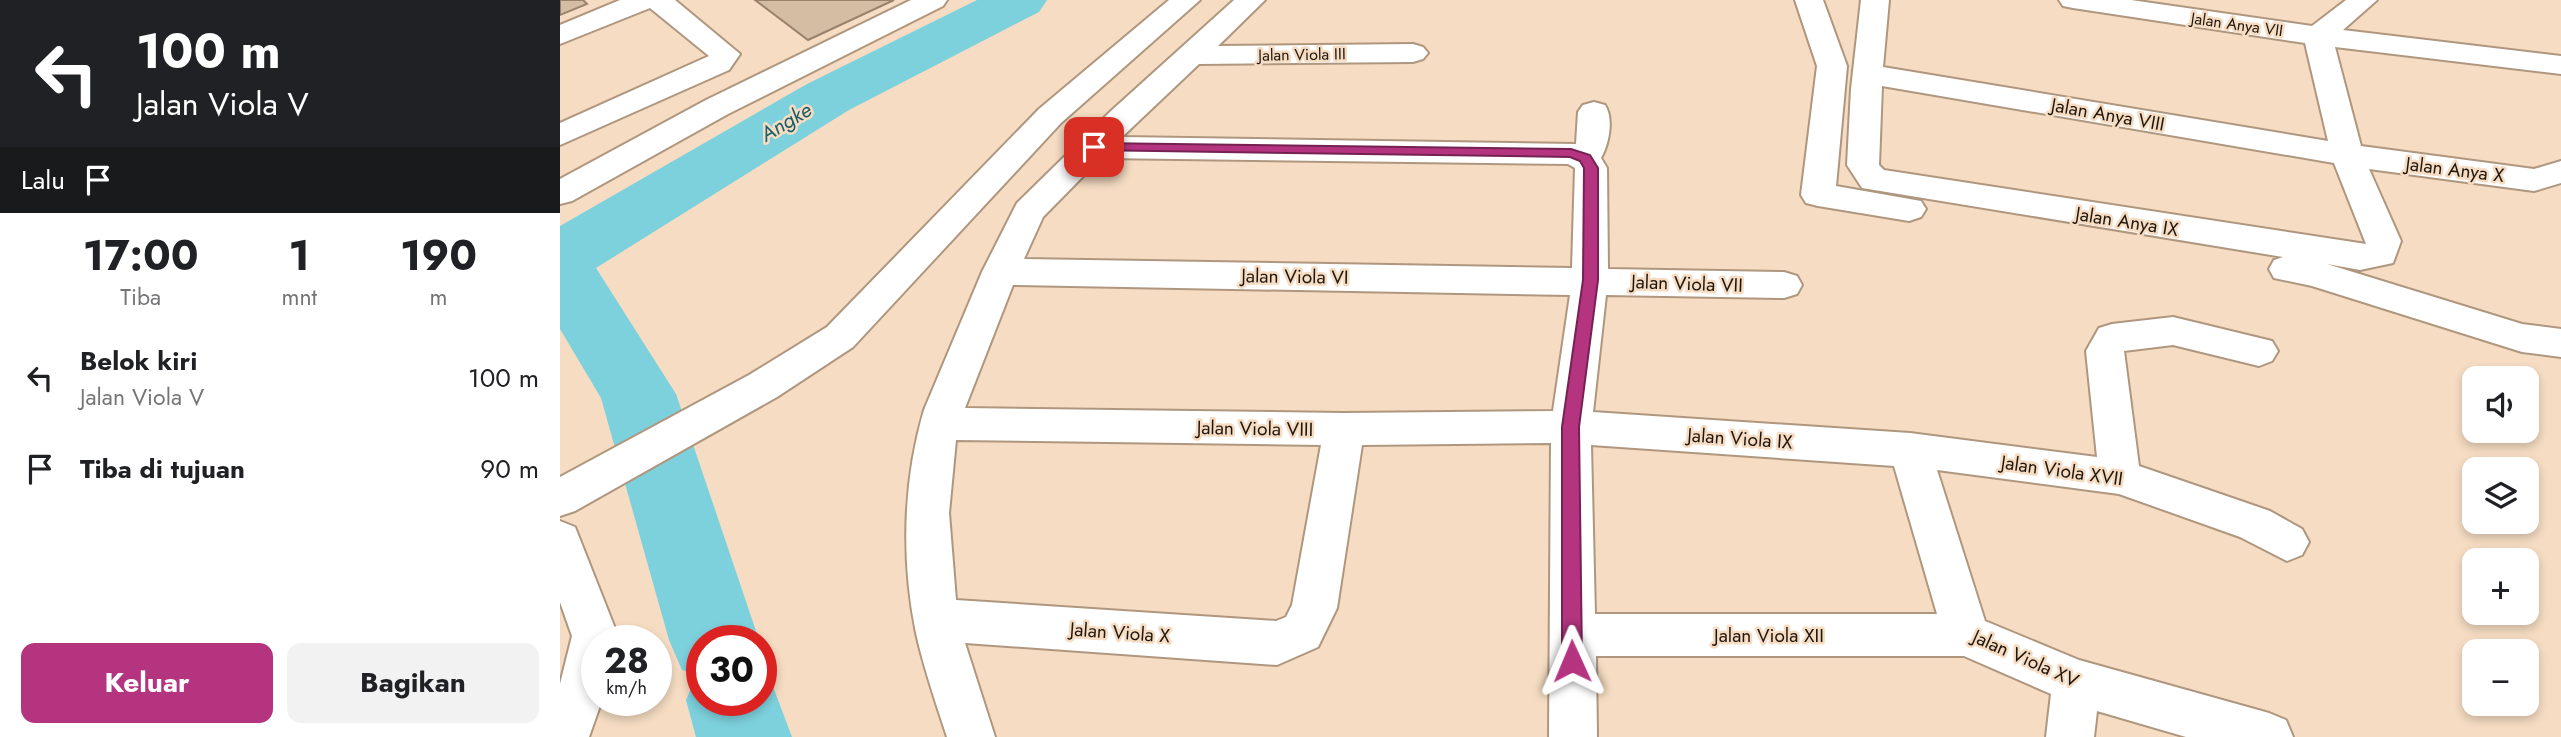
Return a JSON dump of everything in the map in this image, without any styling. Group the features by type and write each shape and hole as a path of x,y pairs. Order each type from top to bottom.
{"street":[{"path":"560,35 645,0"},
{"path":"560,135 718,64 723,59 725,54 657,0"},
{"path":"560,193 717,107 933,0"},
{"path":"568,494 763,386 841,337 1050,116 1186,0"},
{"path":"971,737 936,620 927,514 939,424 1000,272 1029,211 1190,55 1251,0"},
{"path":"1809,0 1832,66 1818,195 2313,273 2522,338 2561,343"},
{"path":"1868,74 1875,0"},
{"path":"2347,155 2318,36 2363,0"},
{"name":"Jalan Anya VII","path":"2091,1 2318,36 2561,65"},
{"name":"Jalan Viola III","path":"1190,55 1413,52"},
{"name":"Jalan Anya VIII","path":"1868,74 2347,155"},
{"name":"Jalan Anya IX","path":"1868,74 1863,165 1868,176 1874,180 2360,257 2381,254 2384,241 2347,155"},
{"path":"1586,158 1591,146 1594,112"},
{"path":"1094,147 1571,153 1586,158 1591,168 1590,280 1571,427 1573,737"},
{"name":"Jalan Anya X","path":"2347,155 2534,180 2561,172"},
{"name":"Jalan Viola VI","path":"1000,272 1590,280"},
{"name":"Jalan Viola VII","path":"1590,280 1784,285"},
{"path":"2120,477 2105,351 2112,338 2173,331 2259,351"},
{"name":"Jalan Viola VIII","path":"939,424 1344,429 1571,427"},
{"name":"Jalan Viola IX","path":"1571,427 1910,450"},
{"name":"Jalan Viola X","path":"936,620 1277,643 1302,632 1314,608 1344,429"},
{"name":"Jalan Viola XVII","path":"1910,450 2120,477 2255,524 2287,541"},
{"name":"Jalan Viola XV","path":"1910,450 1966,635 2076,682 2269,737"},
{"path":"560,540 595,636 586,677 565,733"},
{"name":"Jalan Viola XII","path":"1572,635 1966,635"},
{"path":"2070,737 2076,682"}],"building":[{"path":"560,0 583,0 587,4 560,15"},
{"path":"755,0 894,0 808,40"}],"waterway":[{"name":"Angke","path":"560,258 828,97 1020,0"},
{"name":"Angke","path":"560,269 638,394 709,625"},
{"name":"Angke","path":"738,716 744,737"}],"route":[{"path":"1094,147 1571,153 1586,158 1591,168 1590,280 1571,427 1572,661"}]}
